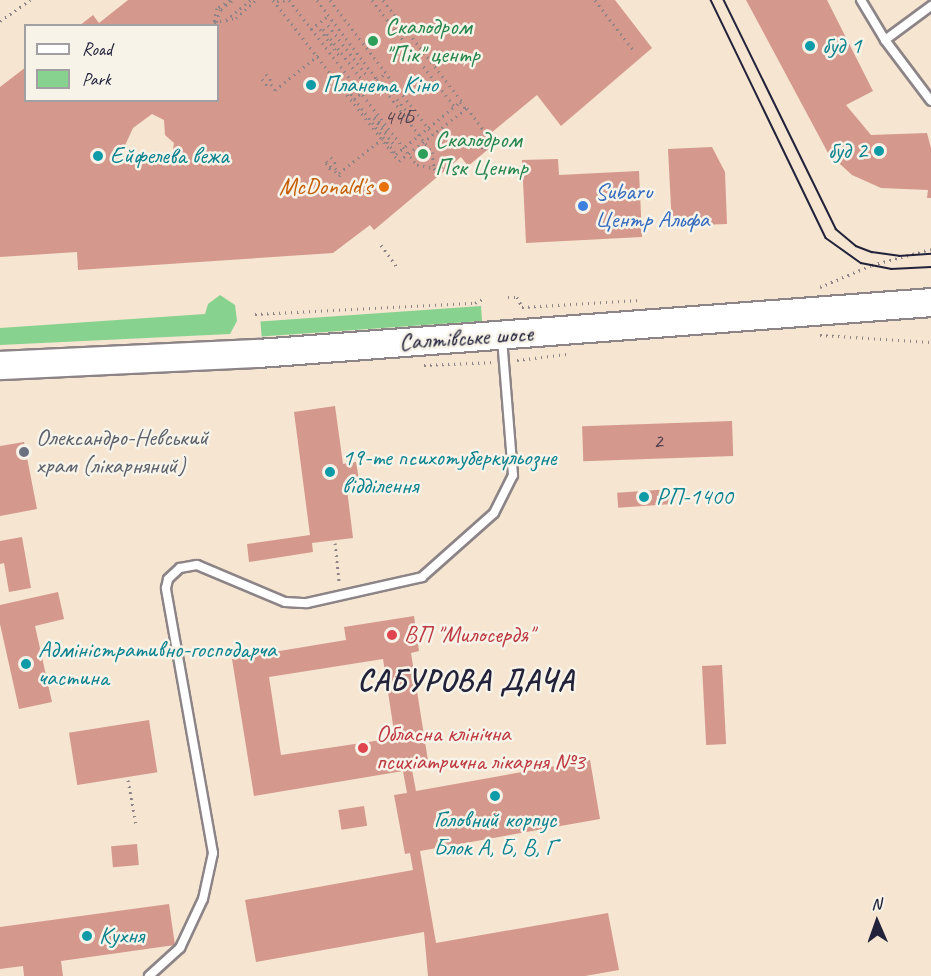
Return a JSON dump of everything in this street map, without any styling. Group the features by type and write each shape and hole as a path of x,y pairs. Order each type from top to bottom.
{"main road":[{"name":"Салтівське шосе","path":"0,365 501,336 931,302"}],"lane":[{"path":"861,0 885,40 931,101"},
{"path":"885,40 931,6"},
{"path":"149,976 180,948 203,898 213,853 165,588 168,579 180,568 196,566 285,602 307,603 422,578 494,513 513,475 501,336"}],"path":[{"path":"0,21 30,0"},
{"path":"231,0 217,8 214,22 237,18 254,0"},
{"path":"274,0 290,0"},
{"path":"274,0 281,2 396,154 460,102 489,140"},
{"path":"274,0 285,7 399,161 467,108"},
{"path":"285,7 290,0"},
{"path":"290,0 417,165 434,168"},
{"path":"317,0 432,152 434,168 439,176"},
{"path":"330,0 433,135"},
{"path":"330,0 429,128"},
{"path":"372,0 455,107"},
{"path":"383,0 489,140"},
{"path":"595,0 634,51"},
{"path":"311,29 328,16"},
{"path":"348,51 327,24 368,77"},
{"path":"339,55 321,29 363,81"},
{"path":"264,77 275,91 320,55"},
{"path":"353,100 386,73"},
{"path":"412,118 396,100 417,130"},
{"path":"390,135 375,117 396,147"},
{"path":"334,169 328,160 339,176 383,138"},
{"path":"476,141 489,140"},
{"path":"481,147 489,140"},
{"path":"381,245 397,267"},
{"path":"810,291 872,265 931,249"},
{"path":"508,297 517,297 522,307 649,299"},
{"path":"255,314 475,303 483,299"},
{"path":"815,334 931,342"},
{"path":"335,543 341,595"},
{"path":"128,780 136,824"}],"green space":[{"path":"220,295 235,305 237,321 230,334 0,345 0,328 205,314 208,304"},
{"path":"481,306 482,321 262,336 261,321"}],"building":[{"path":"128,0 615,0 652,48 561,126 537,95 491,133 497,142 468,166 461,157 374,230 370,225 333,253 78,270 77,252 0,257 0,87 24,69 24,102 219,102 219,24 82,24 93,15 99,23","holes":["152,114 164,120 165,135 174,143 172,156 163,162 140,161 122,152 133,128"]},
{"path":"746,0 827,0 873,91 846,105 871,135 927,133 931,148 931,198 927,198 928,190 881,188 852,175 828,153"},
{"path":"712,147 725,172 727,224 672,226 668,149"},
{"name":"Subaru Центр Альфа","path":"558,159 559,175 639,171 642,237 526,243 522,160"},
{"name":"19-те психотуберкульозне відділення","path":"335,406 343,464 356,462 359,480 346,481 353,538 312,543 313,552 249,562 247,544 310,535 294,412"},
{"path":"732,421 733,456 583,461 582,426"},
{"path":"24,442 37,509 0,516 0,446"},
{"name":"РП-1400","path":"671,489 672,504 618,508 617,493"},
{"path":"22,537 31,588 9,592 4,563 0,564 0,541"},
{"name":"Адміністративно-господарча частина","path":"58,592 64,619 35,626 52,702 19,709 0,624 0,605"},
{"name":"Головний корпус Блок А, Б, В, Г","path":"414,616 419,651 411,653 429,767 412,770 416,791 590,760 600,819 420,851 436,943 608,913 619,970 585,976 428,976 424,932 256,962 245,900 413,870 410,853 405,854 394,795 407,793 403,771 254,796 232,659 346,640 344,627","holes":["383,659 395,738 281,755 269,677"]},
{"path":"722,665 726,744 706,745 702,666"},
{"path":"149,720 157,772 77,785 69,733"},
{"path":"364,806 367,826 341,830 338,810"},
{"path":"137,844 139,865 113,867 111,846"},
{"name":"Кухня","path":"169,904 175,945 61,961 63,976 24,976 23,966 0,969 0,927"}],"tram line":[{"path":"711,0 826,238 861,263 891,269 931,267"},
{"path":"724,0 836,229 856,246 872,252 899,256 931,254"}],"place":[{"name":"Скалодром \"Пік\" центр","path":"373,41"},
{"name":"буд 1","path":"810,46"},
{"name":"Планета Кіно","path":"311,85"},
{"name":"буд 2","path":"879,151"},
{"name":"Скалодром Пsк Центр","path":"423,154"},
{"name":"Ейфелева вежа","path":"98,156"},
{"name":"McDonald's","path":"384,187"},
{"name":"Subaru Центр Альфа","path":"583,206"},
{"name":"Олександро-Невський храм (лікарняний)","path":"24,452"},
{"name":"19-те психотуберкульозне відділення","path":"330,472"},
{"name":"РП-1400","path":"644,497"},
{"name":"ВП \"Милосердя\"","path":"392,635"},
{"name":"Адміністративно-господарча частина","path":"26,664"},
{"name":"Обласна клінічна психіатрична лікарня №3","path":"363,748"},
{"name":"Головний корпус Блок А, Б, В, Г","path":"495,796"},
{"name":"Кухня","path":"87,936"}],"district":[{"name":"САБУРОВА ДАЧА","path":"466,680"}]}
